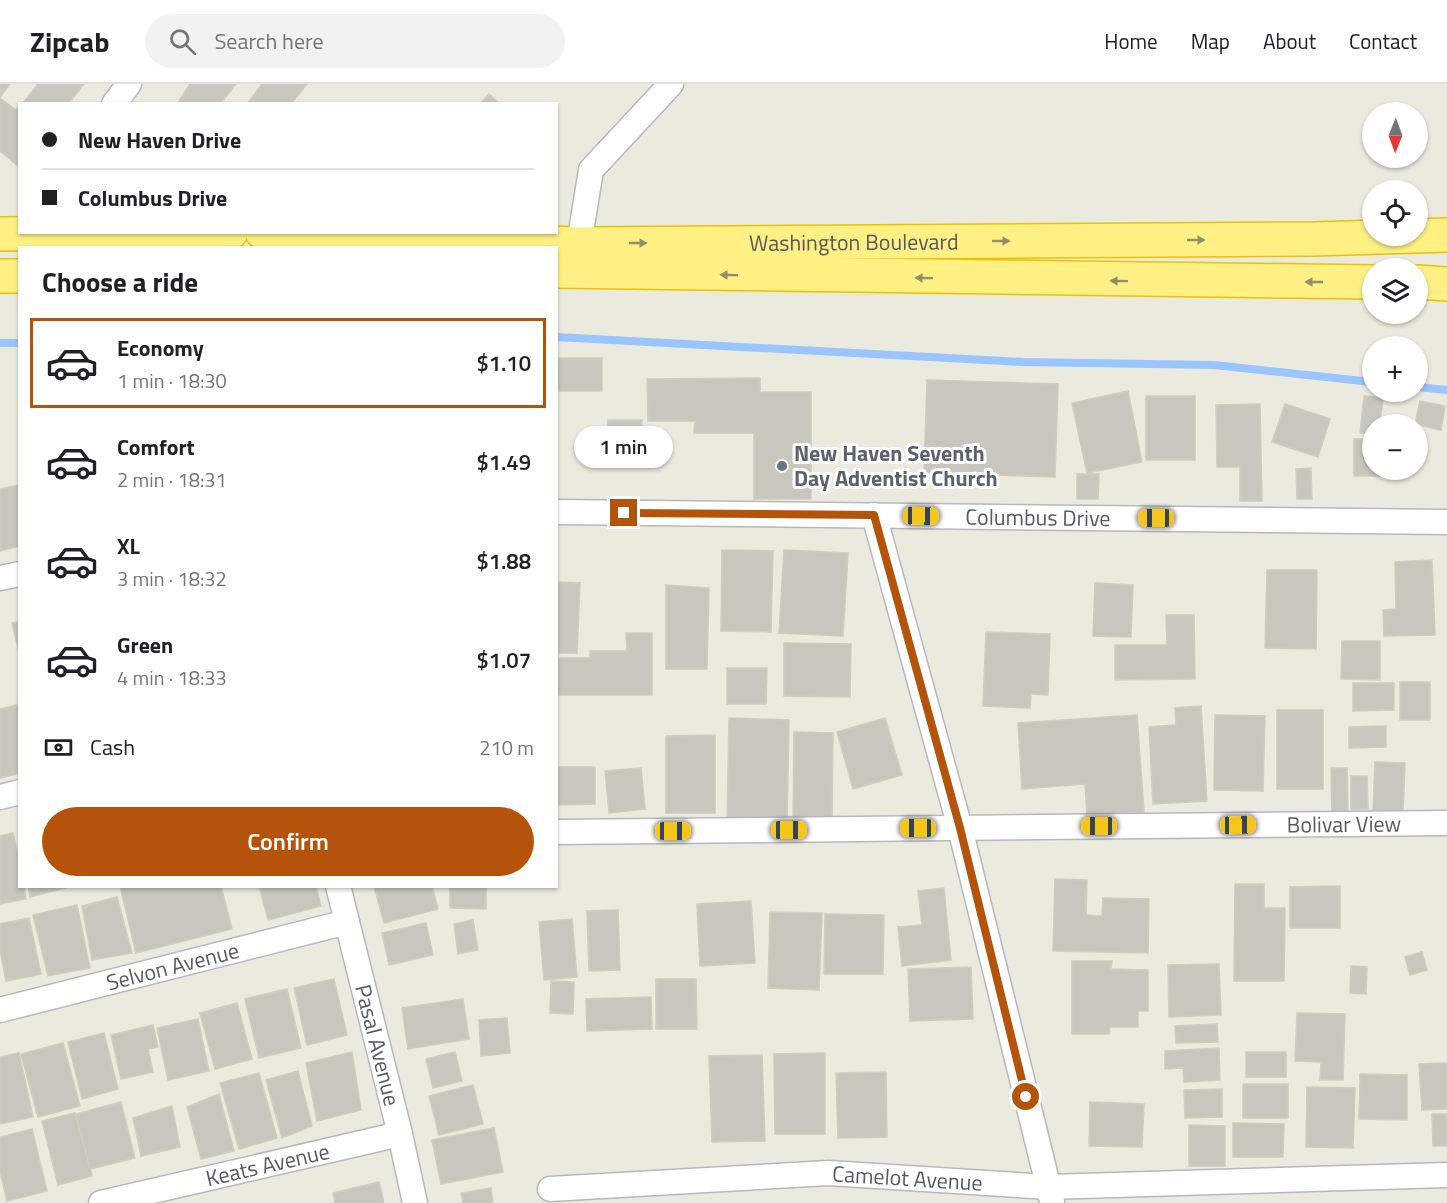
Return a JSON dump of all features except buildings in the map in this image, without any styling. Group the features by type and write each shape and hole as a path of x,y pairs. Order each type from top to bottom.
{"highway":[{"path":"0,234 18,234"},
{"name":"Washington Boulevard","path":"315,234 579,244 1314,239 1447,235"},
{"name":"Washington Boulevard","path":"558,271 1362,282"},
{"path":"0,276 18,276"},
{"path":"1428,283 1447,284"}],"street":[{"path":"116,102 129,84"},
{"path":"579,244 591,170 671,84"},
{"name":"Columbus Drive","path":"558,512 1447,522"},
{"path":"874,515 960,828 1050,1195"},
{"path":"0,578 18,574"},
{"path":"0,797 18,792"},
{"name":"Bolivar View","path":"558,832 1447,823"},
{"name":"Pasal Avenue","path":"338,888 415,1203"},
{"name":"Selvon Avenue","path":"0,1010 347,922"},
{"name":"Keats Avenue","path":"101,1203 400,1134"},
{"name":"Camelot Avenue","path":"550,1189 829,1173 1050,1195 1447,1175"}],"waterway":[{"path":"558,337 1023,362 1214,365 1362,381"},
{"path":"0,343 18,343"},
{"path":"1428,388 1447,390"}],"place":[{"name":"New Haven Seventh Day Adventist Church","path":"782,466"}],"route":[{"path":"624,513 874,515 960,828 1026,1097"}]}
